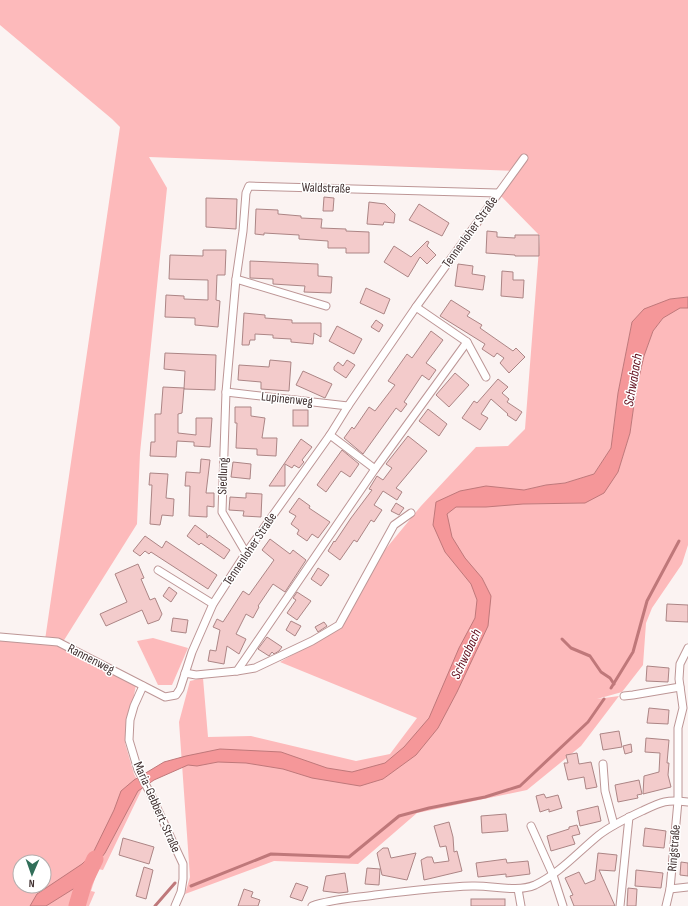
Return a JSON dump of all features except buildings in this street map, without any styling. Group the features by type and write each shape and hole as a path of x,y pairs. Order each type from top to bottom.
{"street":[{"name":"Tennenloher Straße","path":"176,695 180,689 192,652 213,604 246,553 330,435 416,306 524,158"},
{"name":"Waldstraße","path":"226,392 236,280 243,231 246,193 249,186 498,193"},
{"path":"236,280 326,306"},
{"path":"416,306 467,342 486,377"},
{"path":"237,671 375,469 467,342"},
{"name":"Lupinenweg","path":"226,392 348,406"},
{"name":"Siedlung","path":"226,392 222,512 246,553"},
{"path":"330,435 375,469"},
{"path":"185,673 196,675 256,668 312,641 339,625 394,525 411,513"},
{"path":"158,570 213,604"},
{"name":"Rannenweg","path":"0,637 58,642 165,697 176,695"},
{"name":"Ringstraße","path":"666,906 670,889 678,801 678,728 685,708 679,679 680,664 688,648"},
{"name":"Maria-Gebbert-Straße","path":"143,686 134,706 130,720 129,740 138,770 183,864 184,879 182,892 175,906"},
{"path":"624,696 680,687"},
{"path":"603,764 605,791 614,825"},
{"path":"312,906 355,897 440,887 475,886 518,888 533,886 553,876 599,835 614,825 664,801 688,802"},
{"path":"620,906 629,817"},
{"path":"531,826 553,876 562,906"},
{"path":"670,889 688,887"},
{"path":"518,888 521,906"}],"shaded area":[{"path":"0,0 688,0 688,297 670,299 632,322 618,393 611,448 594,474 565,483 546,485 524,490 523,504 585,503 618,472 630,433 636,390 644,356 653,331 663,318 680,307 688,308 688,545 682,564 652,608 646,623 643,665 622,692 597,699 619,696 581,746 527,790 417,813 358,864 274,861 185,894 190,877 179,722 190,681 203,678 208,737 251,736 356,761 390,754 417,718 280,662 342,626 384,551 421,506 476,447 508,446 525,429 540,236 499,194 514,171 149,157 167,188 140,453 137,524 61,645 136,685 125,743 134,774 142,789 103,870 98,869 91,891 95,892 89,906 0,906 0,638 45,640 120,127 0,25"},
{"path":"153,638 188,648 172,685 158,685 137,641"}],"water":[{"path":"688,297 688,308 680,308 663,318 653,331 644,356 636,390 630,433 618,472 604,493 585,503 456,507 447,514 452,537 465,558 482,578 491,596 488,626 457,692 438,728 416,755 383,779 360,786 312,778 283,769 246,763 218,762 197,766 188,765 154,780 138,791 105,853 78,886 46,906 30,906 37,894 52,894 52,884 82,864 93,853 114,810 121,791 134,780 164,762 220,749 281,752 327,768 352,772 385,763 404,747 429,718 459,648 475,618 477,600 471,584 445,552 433,525 436,502 460,491 486,486 524,490 546,485 565,483 594,474 611,448 618,393 632,322 644,309 670,299"}],"waterway":[{"path":"611,688 633,652 647,601 679,541"},
{"path":"562,639 571,648 590,656 601,672 610,678 614,684"},
{"path":"191,886 271,854 349,857 399,816 429,808 485,797 520,786 588,722 604,699"},
{"name":"Schwabach","path":"77,906 84,882 95,859"},
{"path":"155,906 175,883"}]}
